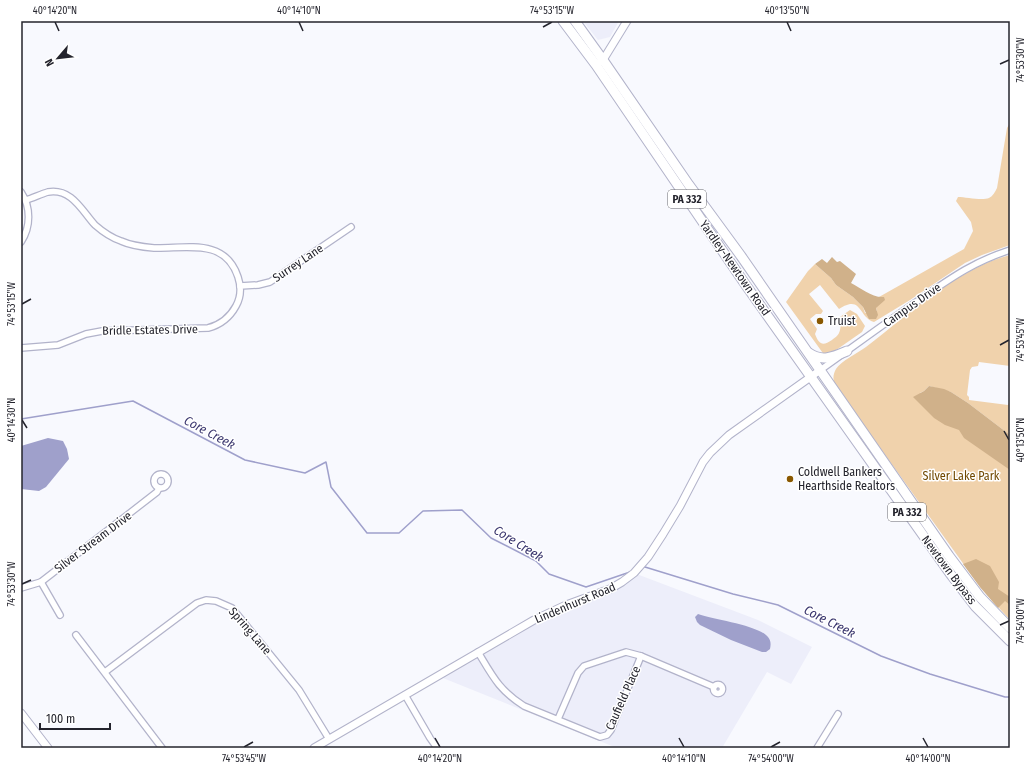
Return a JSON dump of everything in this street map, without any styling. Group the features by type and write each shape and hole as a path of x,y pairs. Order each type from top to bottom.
{"highway":[{"name":"Yardley-Newtown Road","path":"563,21 599,63 689,185 741,256 820,371"},
{"name":"Yardley-Newtown Road","path":"575,21 599,63 745,284 811,376"},
{"path":"806,351 818,358 823,359 831,358 847,352"},
{"name":"Newtown Bypass","path":"820,371 960,571 984,601 1010,628"},
{"name":"Newtown Bypass","path":"811,376 961,588 981,612 1010,641"}],"street":[{"path":"599,63 627,21"},
{"path":"21,192 26,200 28,217 26,233 21,242"},
{"path":"26,200 48,192 61,193 73,199 100,229 122,242 141,247 201,247 216,251 231,263 237,274 240,286"},
{"name":"Surrey Lane","path":"240,286 258,285 270,282 352,227"},
{"name":"Campus Drive","path":"820,371 962,270 986,258 1010,250"},
{"name":"Bridle Estates Drive","path":"21,348 58,345 86,334 102,331 208,328 219,324 232,313 239,300 240,286"},
{"name":"Lindenhurst Road","path":"314,748 550,611 610,589 622,582 641,566 670,523 703,462 710,453 729,435 820,371"},
{"name":"Silver Stream Drive","path":"21,588 40,582 157,492 159,488"},
{"path":"40,582 60,615"},
{"name":"Spring Lane","path":"104,672 197,603 206,600 220,602 232,608 299,690 329,739"},
{"path":"76,635 162,748"},
{"name":"Caufield Place","path":"478,652 495,681 503,690 524,706 600,737 607,735 611,730 642,656"},
{"name":"Caufield Place","path":"558,719 578,673 584,666 626,652 642,656 714,687"},
{"path":"404,695 437,748"},
{"path":"21,713 48,748"},
{"path":"817,748 838,714"}],"shaded area":[{"path":"583,21 619,21 610,37 598,40"},
{"path":"832,257 837,262 840,261 856,274 851,283 875,296 884,297 885,300 876,308 878,315 876,319 869,319 863,307 853,297 836,285 831,278 815,264 822,259 827,263"},
{"path":"929,386 951,392 1010,435 1010,470 964,438 959,430 945,425 934,418 913,397 924,391"},
{"path":"976,559 990,566 999,582 998,589 1010,597 1010,605 1005,601 998,608 963,564"},
{"path":"634,573 758,620 812,647 791,684 767,672 722,748 617,748 438,676 534,620 601,593"}],"green space":[{"path":"1010,123 1010,245 965,263 874,322 865,316 856,305 846,305 839,309 820,285 809,294 823,311 821,314 816,314 810,319 817,329 815,334 820,342 824,344 838,335 841,323 840,317 850,310 857,314 865,326 862,332 829,355 825,356 786,302 808,271 815,264 831,278 836,285 853,297 863,307 865,313 877,311 876,308 879,297 964,249 973,231 971,222 956,201 958,197 986,199 994,194 997,188 1007,128"},
{"name":"Silver Lake Park","path":"1010,255 1010,366 979,362 978,366 972,367 970,370 967,395 969,400 1008,405 1010,401 1010,435 951,392 929,386 920,393 1010,446 1010,620 980,587 837,388 834,374 838,366 866,347 934,294 971,271"}],"water":[{"path":"48,438 63,441 67,449 69,459 46,487 39,491 21,489 21,446"},
{"path":"698,614 755,629 768,637 771,644 770,649 766,652 762,652 731,640 700,625 695,617"}],"waterway":[{"name":"Core Creek","path":"21,419 133,401 245,460 305,473 326,462 331,487 367,533 399,533 423,511 462,510 491,538 536,561 549,574 586,587 630,572"},
{"name":"Core Creek","path":"643,567 733,594 778,605 881,656 930,674 1005,697 1010,697"}],"place":[{"name":"Truist","path":"820,321"},
{"name":"Coldwell Bankers Hearthside Realtors","path":"790,479"}]}
